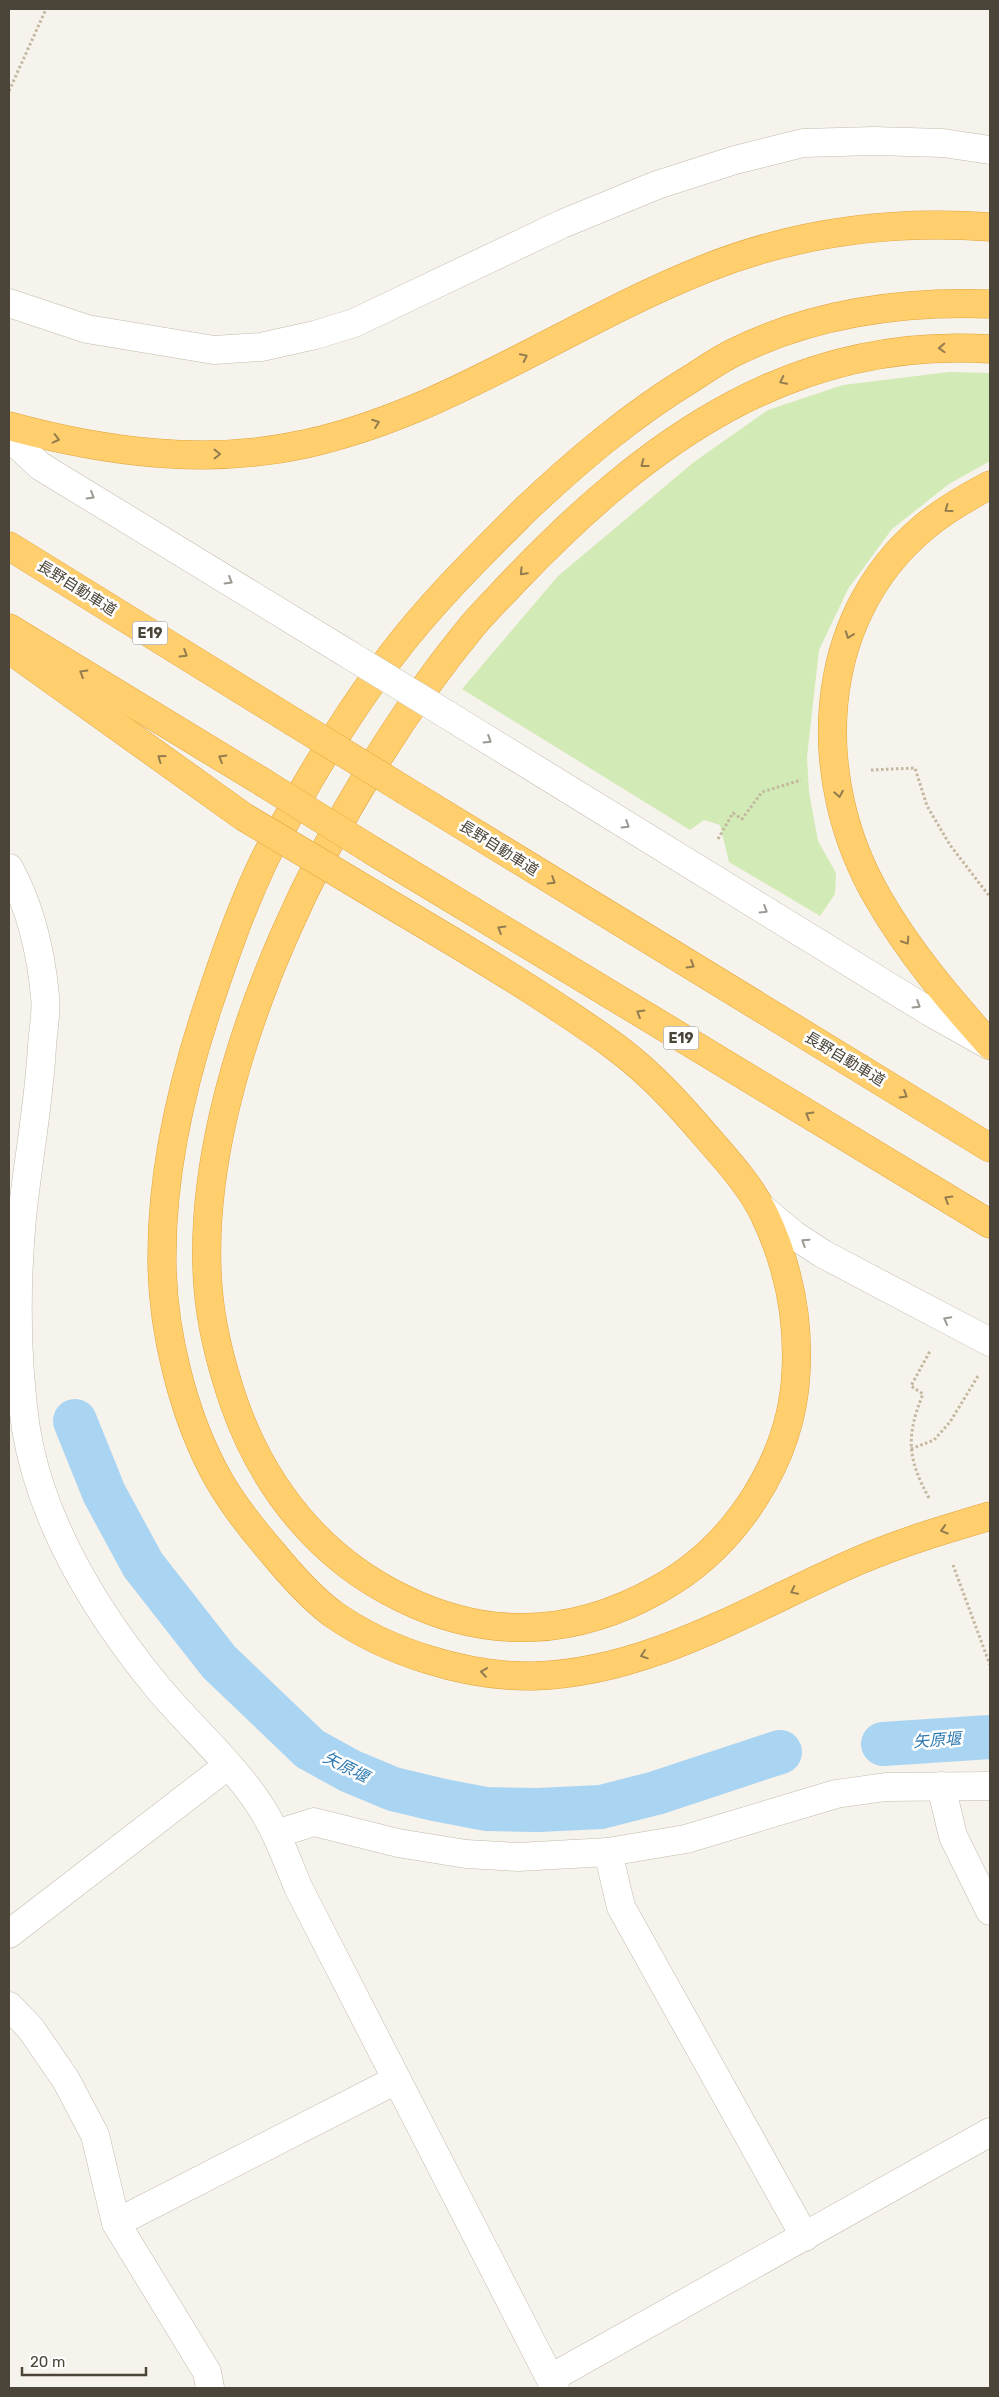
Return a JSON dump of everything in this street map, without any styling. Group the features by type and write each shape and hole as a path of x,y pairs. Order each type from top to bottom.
{"highway":[{"path":"9,426 69,442 167,455 239,453 304,444 368,426 432,403 633,301 707,268 784,243 858,229 940,224 990,227"},
{"path":"990,304 949,302 895,305 789,330 734,353 645,407 566,471 474,561 404,640 392,654 316,766 263,861 235,926 193,1052 174,1126 166,1194 162,1254 166,1316 178,1372 194,1427 220,1481 255,1532 290,1574 330,1612 374,1639 423,1658 482,1673 532,1676 581,1671 632,1659 694,1637 860,1560 923,1536 990,1516"},
{"path":"9,649 244,817 353,882 514,978 591,1030 649,1074 739,1174 762,1208 779,1250 789,1284 798,1334 796,1385 787,1430 768,1474 742,1517 711,1551 671,1583 627,1607 577,1623 522,1629 468,1623 420,1607 354,1572 322,1544 293,1512 263,1466 242,1426 226,1378 214,1332 207,1285 207,1234 212,1183 222,1122 258,999 280,945 364,779 435,675 477,620 544,550 612,488 672,442 729,407 793,376 858,357 916,349 990,349"},
{"path":"990,485 958,502 923,528 894,558 867,595 849,632 838,668 832,716 832,760 842,811 856,853 877,897 917,958 990,1046"},
{"name":"長野自動車道","path":"9,546 990,1148"},
{"name":"E19","path":"9,628 373,851 990,1224"}],"street":[{"path":"9,303 87,329 214,350 261,347 315,335 354,323 562,224 658,185 734,160 802,143 874,141 943,143 990,150"},
{"path":"9,437 40,466 930,1012 990,1046"},
{"path":"9,868 22,890 35,942 45,998 41,1069 22,1220 18,1328 18,1431 46,1502 79,1574 112,1626 158,1688 259,1804 276,1834 298,1888 553,2383 990,2132"},
{"path":"762,1208 794,1235 823,1254 990,1342"},
{"path":"9,1934 227,1766"},
{"path":"940,1786 953,1836 990,1911"},
{"path":"276,1834 314,1822 398,1843 466,1854 518,1857 608,1852 686,1839 836,1794 886,1787 990,1786"},
{"path":"608,1852 620,1907 805,2237"},
{"path":"9,2006 31,2029 61,2073 94,2135 116,2223 207,2372 210,2388"},
{"path":"116,2223 396,2080"}],"path":[{"path":"9,91 46,9"},
{"path":"862,770 915,768 927,806 950,845 990,897"},
{"path":"716,843 733,813 742,819 762,792 809,778"},
{"path":"930,1352 911,1386 923,1394 913,1419 911,1449 915,1472 931,1502"},
{"path":"911,1449 934,1440 950,1422 978,1375"},
{"path":"952,1561 990,1665"}],"green space":[{"path":"949,372 990,373 990,461 949,484 892,529 848,589 819,650 807,757 809,792 818,841 836,873 835,894 820,916 729,862 720,825 704,820 690,830 462,689 558,576 694,462 768,410 843,385"}],"waterway":[{"name":"矢原堰","path":"75,1421 104,1493 143,1565 219,1662 310,1749 350,1771 393,1789 439,1800 486,1809 538,1810 601,1807 656,1793 780,1752"},
{"name":"矢原堰","path":"883,1744 990,1737"}]}
